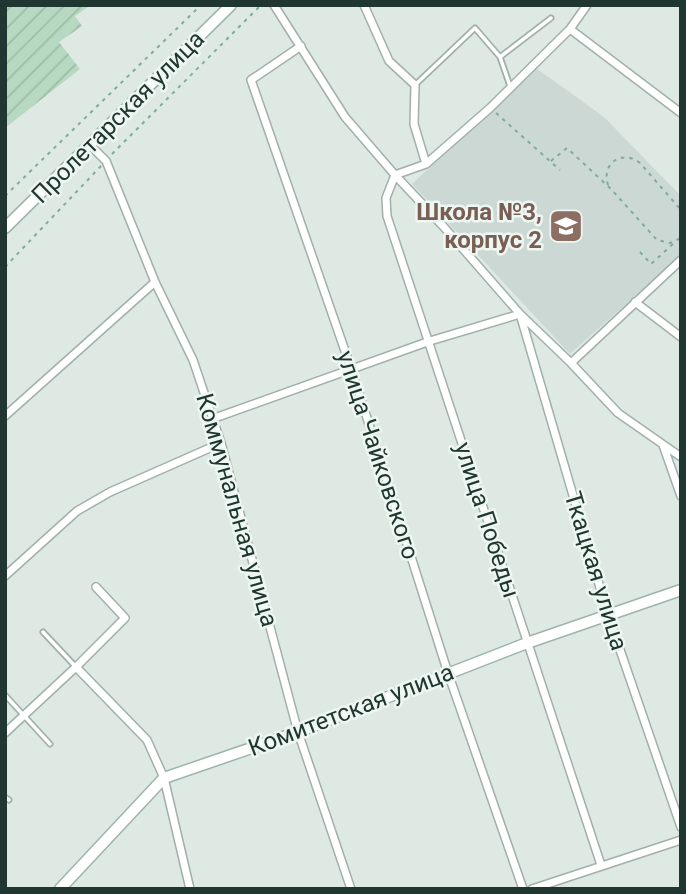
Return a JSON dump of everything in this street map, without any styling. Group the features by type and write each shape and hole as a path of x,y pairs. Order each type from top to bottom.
{"street":[{"name":"Пролетарская улица","path":"5,228 231,5"},
{"path":"274,5 345,117 520,314 618,413 681,457"},
{"path":"364,5 389,61 415,85 414,124 426,164"},
{"path":"395,175 426,164 490,108 570,29 587,5"},
{"path":"570,29 681,113"},
{"name":"улица Чайковского","path":"301,46 251,80 352,371 448,673 523,889"},
{"name":"Коммунальная улица","path":"90,145 106,161 155,282 193,360 221,443 298,732 351,889"},
{"name":"улица Победы","path":"395,175 386,198 387,216 601,865"},
{"path":"571,363 681,260"},
{"path":"5,416 155,282"},
{"path":"635,302 681,337"},
{"path":"212,419 430,341 520,314"},
{"name":"Ткацкая улица","path":"520,314 608,615 681,827"},
{"path":"5,576 77,511 110,492 221,443"},
{"path":"663,444 681,496"},
{"path":"5,733 125,618 96,587"},
{"name":"Комитетская улица","path":"60,889 164,778 298,732 527,643 681,590"},
{"path":"76,667 147,740 164,778 190,889"},
{"path":"532,889 681,840"}],"lane":[{"path":"500,57 551,18"},
{"path":"415,85 475,27 500,57 511,88"},
{"path":"43,632 76,667"},
{"path":"5,695 50,744"}],"path":[{"path":"5,196 201,5"},
{"path":"5,267 261,5"},
{"path":"490,108 560,170"},
{"path":"551,161 567,149 611,188 657,240 675,242"},
{"path":"611,188 606,176 611,163 619,158 633,158 681,210"},
{"path":"640,252 651,264 681,238"}],"shaded area":[{"name":"Школа №3, корпус 2","path":"536,68 604,117 681,196 681,255 570,354 412,184"}],"green space":[{"path":"5,5 91,5 75,16 82,26 59,42 80,69 5,128"}],"place":[{"name":"Школа №3, корпус 2","path":"566,226"}]}
